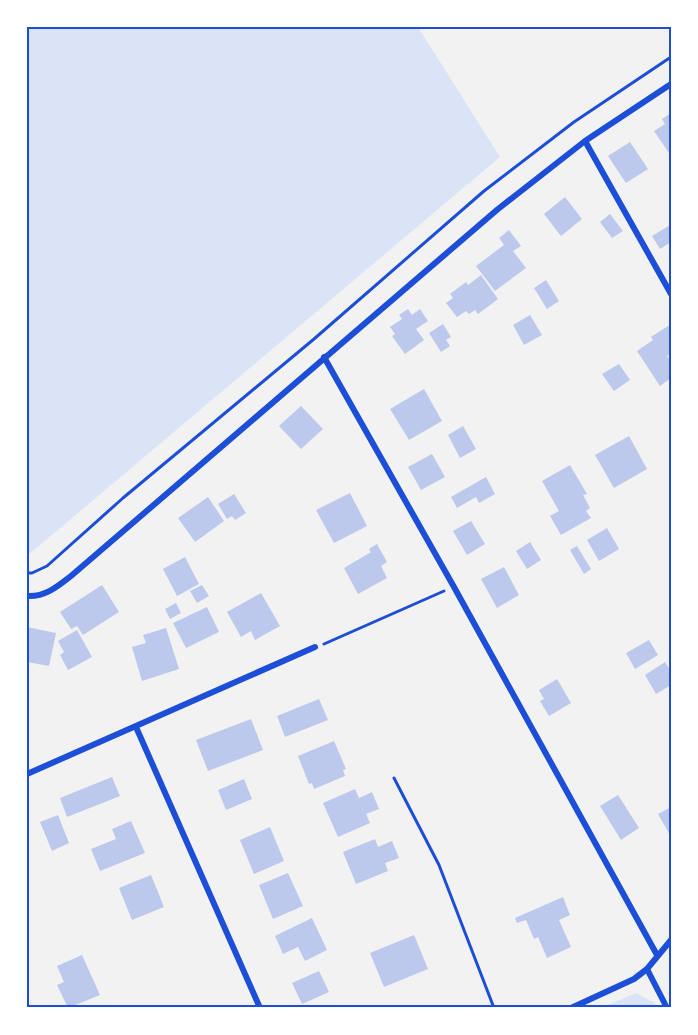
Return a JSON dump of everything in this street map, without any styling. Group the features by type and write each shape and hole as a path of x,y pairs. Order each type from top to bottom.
{"street":[{"path":"27,596 37,597 53,590 71,576 498,209 585,141 671,84"},
{"path":"585,141 671,294"},
{"path":"324,357 657,955"},
{"path":"27,774 315,648"},
{"path":"136,727 260,1008"},
{"path":"571,1008 634,979 646,969 671,940"},
{"path":"646,969 667,1008"}],"path":[{"path":"27,573 47,566 123,498 314,339 484,191 574,122 671,57"},
{"path":"315,648 454,587"},
{"path":"394,778 439,865 494,1008"}],"shaded area":[{"path":"27,27 418,27 500,157 27,556"},
{"path":"636,993 655,1003 657,1008 601,1008"}],"building":[{"path":"671,113 671,156 654,131 665,124 662,119"},
{"path":"630,142 648,169 626,183 608,156"},
{"path":"565,197 582,219 561,236 544,214"},
{"path":"610,214 623,231 612,238 600,222"},
{"path":"670,225 671,242 660,249 652,236"},
{"path":"509,230 521,246 513,251 526,268 495,291 476,266 504,245 499,238"},
{"path":"481,275 498,299 478,314 475,310 469,314 466,311 457,317 446,303 453,298 450,294 466,282 468,285"},
{"path":"546,280 559,301 547,309 534,288"},
{"path":"408,309 412,315 420,309 428,321 416,329 424,340 405,354 392,336 395,334 390,327 402,319 399,315"},
{"path":"530,315 542,335 524,345 513,325"},
{"path":"443,324 451,337 446,340 450,346 441,352 429,333"},
{"path":"668,326 671,330 671,354 667,356 671,362 671,378 660,386 637,351 653,340 651,337"},
{"path":"619,364 630,380 614,391 602,374"},
{"path":"424,389 442,421 409,440 390,409"},
{"path":"301,406 323,429 301,449 279,426"},
{"path":"463,426 476,449 460,458 448,435"},
{"path":"629,436 647,469 614,488 595,455"},
{"path":"432,454 445,477 421,490 408,467"},
{"path":"570,465 587,494 583,495 590,508 586,511 591,518 561,535 550,516 559,511 542,481"},
{"path":"486,477 495,494 479,503 476,497 457,508 451,497"},
{"path":"350,493 367,526 334,543 316,510"},
{"path":"234,494 246,513 235,520 232,516 227,519 218,504"},
{"path":"208,497 224,521 195,542 178,518"},
{"path":"471,521 485,544 467,555 453,531"},
{"path":"607,528 619,549 599,561 587,540"},
{"path":"530,542 541,560 527,569 516,551"},
{"path":"377,544 387,562 381,566 387,578 358,594 344,568 371,552 369,549"},
{"path":"577,546 591,569 584,574 570,550"},
{"path":"185,557 199,584 177,596 163,569"},
{"path":"504,567 519,595 497,608 481,579"},
{"path":"102,585 119,612 83,635 77,626 71,629 60,612"},
{"path":"202,585 209,596 197,603 190,591"},
{"path":"261,593 280,626 255,640 251,631 241,637 227,612"},
{"path":"176,603 181,613 170,619 165,609"},
{"path":"207,607 219,632 186,648 173,623"},
{"path":"27,627 56,633 49,666 27,662"},
{"path":"166,628 179,669 142,681 132,647 146,643 143,635"},
{"path":"77,630 92,657 68,670 60,655 64,652 58,641"},
{"path":"649,640 658,655 635,669 626,653"},
{"path":"665,662 671,672 671,685 656,694 645,675"},
{"path":"557,679 571,703 549,716 540,701 544,699 539,690"},
{"path":"319,699 328,720 285,737 277,716"},
{"path":"251,719 263,750 208,771 196,740"},
{"path":"334,741 346,769 343,770 345,776 314,789 312,783 309,784 298,756"},
{"path":"112,777 120,796 67,817 60,798"},
{"path":"244,779 252,799 226,810 218,790"},
{"path":"355,789 359,798 372,792 379,809 366,814 370,823 338,837 323,803"},
{"path":"618,795 639,828 621,840 600,806"},
{"path":"671,807 671,837 658,814"},
{"path":"58,815 69,843 52,851 40,822"},
{"path":"131,821 145,853 100,871 91,849 116,839 112,829"},
{"path":"270,827 284,861 254,874 240,840"},
{"path":"375,839 378,847 392,841 399,858 385,863 388,871 356,884 343,852"},
{"path":"288,873 303,906 273,919 259,885"},
{"path":"151,875 164,907 132,920 119,888"},
{"path":"563,897 570,915 559,920 571,947 547,958 538,937 534,939 526,920 517,923 515,918"},
{"path":"312,918 327,950 305,961 298,947 283,954 275,936"},
{"path":"414,935 428,969 384,987 370,953"},
{"path":"82,955 100,995 68,1008 57,985 64,982 57,966"},
{"path":"319,971 329,992 302,1004 292,983"}]}
